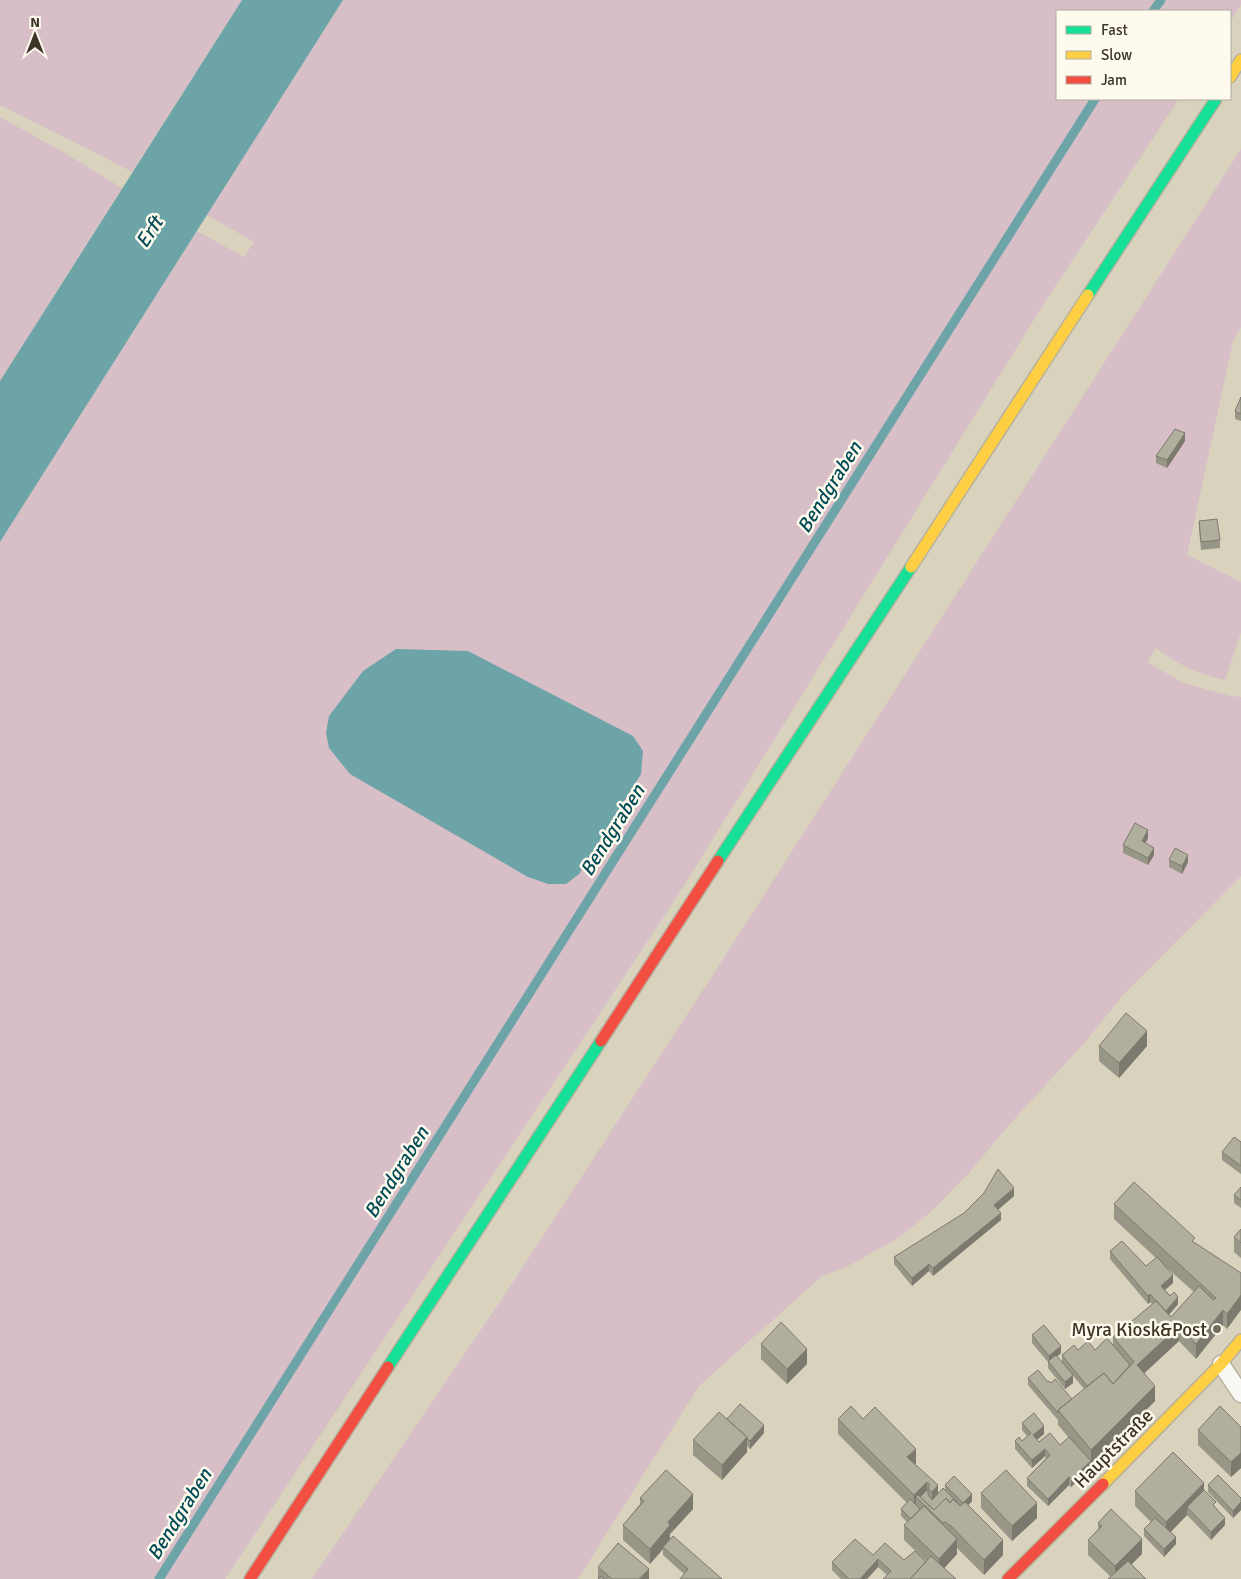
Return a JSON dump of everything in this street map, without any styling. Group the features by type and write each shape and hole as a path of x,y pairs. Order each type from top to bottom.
{"main road":[{"path":"1231,75 1241,60"},
{"path":"250,1579 1215,100"},
{"name":"Hauptstraße","path":"1008,1579 1221,1364 1241,1340"}],"lane":[{"path":"1221,1364 1241,1394"}],"shaded area":[{"path":"0,0 242,0 132,172 0,105"},
{"path":"343,0 1241,0 1241,5 1231,20 1231,10 1056,10 1056,100 1178,100 1048,297 680,892 225,1579 0,1579 0,542 197,231 244,257 254,242 207,215","holes":["329,748 528,877 351,774"]},
{"path":"0,117 122,188 0,381"},
{"path":"1241,149 1241,327 1233,341 1187,555 1241,582 1241,632 1225,680 1205,675 1189,668 1156,648 1147,662 1183,683 1230,696 1241,697 1241,876 1123,995 1086,1041 1008,1126 968,1174 934,1209 900,1237 848,1266 822,1276 699,1386 578,1579 312,1579 504,1296 720,964"}],"water":[{"name":"Erft","path":"242,0 343,0 0,542 0,381"},
{"path":"396,649 468,651 633,736 643,751 641,774 579,874 566,884 548,884 528,877 350,774 329,748 326,733 329,716 363,671"}],"building":[{"path":"1241,397 1241,414 1235,411"},
{"path":"1175,429 1185,433 1167,460 1156,456"},
{"path":"1217,519 1220,540 1201,542 1199,521"},
{"path":"1135,823 1148,830 1142,841 1154,848 1148,858 1123,845"},
{"path":"1175,848 1188,855 1182,866 1169,860"},
{"path":"1126,1013 1147,1031 1119,1063 1099,1046"},
{"path":"1234,1137 1241,1142 1241,1166 1222,1152"},
{"path":"998,1169 1014,1188 994,1205 1001,1213 933,1268 929,1264 912,1278 894,1257 964,1213 984,1193"},
{"path":"1134,1182 1195,1238 1192,1241 1241,1273 1241,1295 1227,1314 1223,1310 1196,1344 1179,1326 1137,1365 1155,1386 1091,1450 1058,1410 1104,1373 1113,1384 1134,1362 1113,1337 1156,1301 1171,1317 1199,1286 1213,1300 1216,1298 1114,1204"},
{"path":"1241,1187 1241,1200 1234,1195"},
{"path":"1241,1229 1241,1243 1234,1237"},
{"path":"1122,1241 1146,1266 1157,1257 1173,1275 1161,1286 1170,1296 1174,1292 1178,1297 1166,1311 1150,1294 1148,1296 1110,1251"},
{"path":"781,1322 807,1349 787,1369 761,1344"},
{"path":"1044,1325 1061,1346 1049,1356 1032,1335"},
{"path":"1107,1338 1130,1365 1113,1384 1104,1373 1087,1386 1062,1355 1074,1345 1078,1350 1088,1341 1095,1350"},
{"path":"1056,1355 1073,1375 1065,1382 1048,1361"},
{"path":"1038,1370 1048,1382 1051,1383 1055,1379 1072,1399 1058,1410 1058,1413 1028,1378"},
{"path":"740,1404 764,1425 750,1441 727,1419"},
{"path":"851,1406 863,1419 875,1407 916,1449 907,1457 938,1485 932,1492 928,1488 930,1485 927,1482 914,1495 838,1419"},
{"path":"1220,1406 1241,1427 1241,1453 1231,1462 1198,1430"},
{"path":"719,1412 747,1437 722,1465 693,1440"},
{"path":"1034,1413 1044,1426 1033,1435 1039,1442 1050,1433 1060,1445 1069,1437 1091,1461 1071,1479 1069,1477 1048,1499 1027,1478 1050,1455 1045,1449 1032,1460 1015,1441 1019,1437 1022,1441 1031,1433 1022,1423"},
{"path":"1173,1452 1204,1483 1166,1522 1135,1491"},
{"path":"666,1470 693,1494 668,1522 670,1525 650,1549 623,1525 644,1501 640,1498"},
{"path":"1006,1470 1037,1503 1012,1526 981,1493"},
{"path":"1218,1475 1241,1498 1241,1502 1233,1511 1208,1485"},
{"path":"954,1476 972,1494 963,1503 945,1485"},
{"path":"943,1488 957,1502 953,1499 950,1503 946,1498 934,1510 920,1497 928,1490 928,1495 932,1500"},
{"path":"1204,1490 1216,1502 1213,1505 1225,1518 1211,1532 1187,1507"},
{"path":"918,1495 934,1510 946,1498 950,1503 953,1499 960,1506 965,1502 1003,1540 984,1560 951,1526 945,1522 943,1523 916,1497"},
{"path":"910,1499 920,1509 911,1519 901,1509"},
{"path":"924,1506 957,1539 939,1559 904,1525"},
{"path":"1111,1509 1142,1539 1115,1566 1088,1540 1102,1526 1098,1523"},
{"path":"1155,1518 1176,1537 1164,1549 1144,1529"},
{"path":"673,1536 722,1579 680,1579 688,1569 663,1547"},
{"path":"855,1539 873,1555 885,1543 904,1560 915,1551 926,1562 910,1579 883,1579 891,1571 878,1559 860,1579 849,1579 832,1562"},
{"path":"618,1543 649,1569 640,1579 612,1579 598,1567"},
{"path":"931,1556 956,1579 910,1579"},
{"path":"1128,1561 1146,1579 1108,1579"}],"waterway":[{"name":"Bendgraben","path":"1154,10 1161,0"},
{"name":"Bendgraben","path":"159,1579 1094,100"}],"traffic: fast":[{"path":"1088,295 1215,100"},
{"path":"718,861 911,567"},
{"path":"388,1367 601,1041"}],"traffic: slow":[{"path":"1231,75 1241,60"},
{"path":"911,567 1088,295"},
{"path":"1103,1484 1221,1364 1241,1340"}],"traffic: jam":[{"path":"601,1041 718,861"},
{"path":"250,1579 388,1367"},
{"path":"1008,1579 1103,1484"}],"place":[{"name":"Myra Kiosk&Post","path":"1217,1329"}]}
